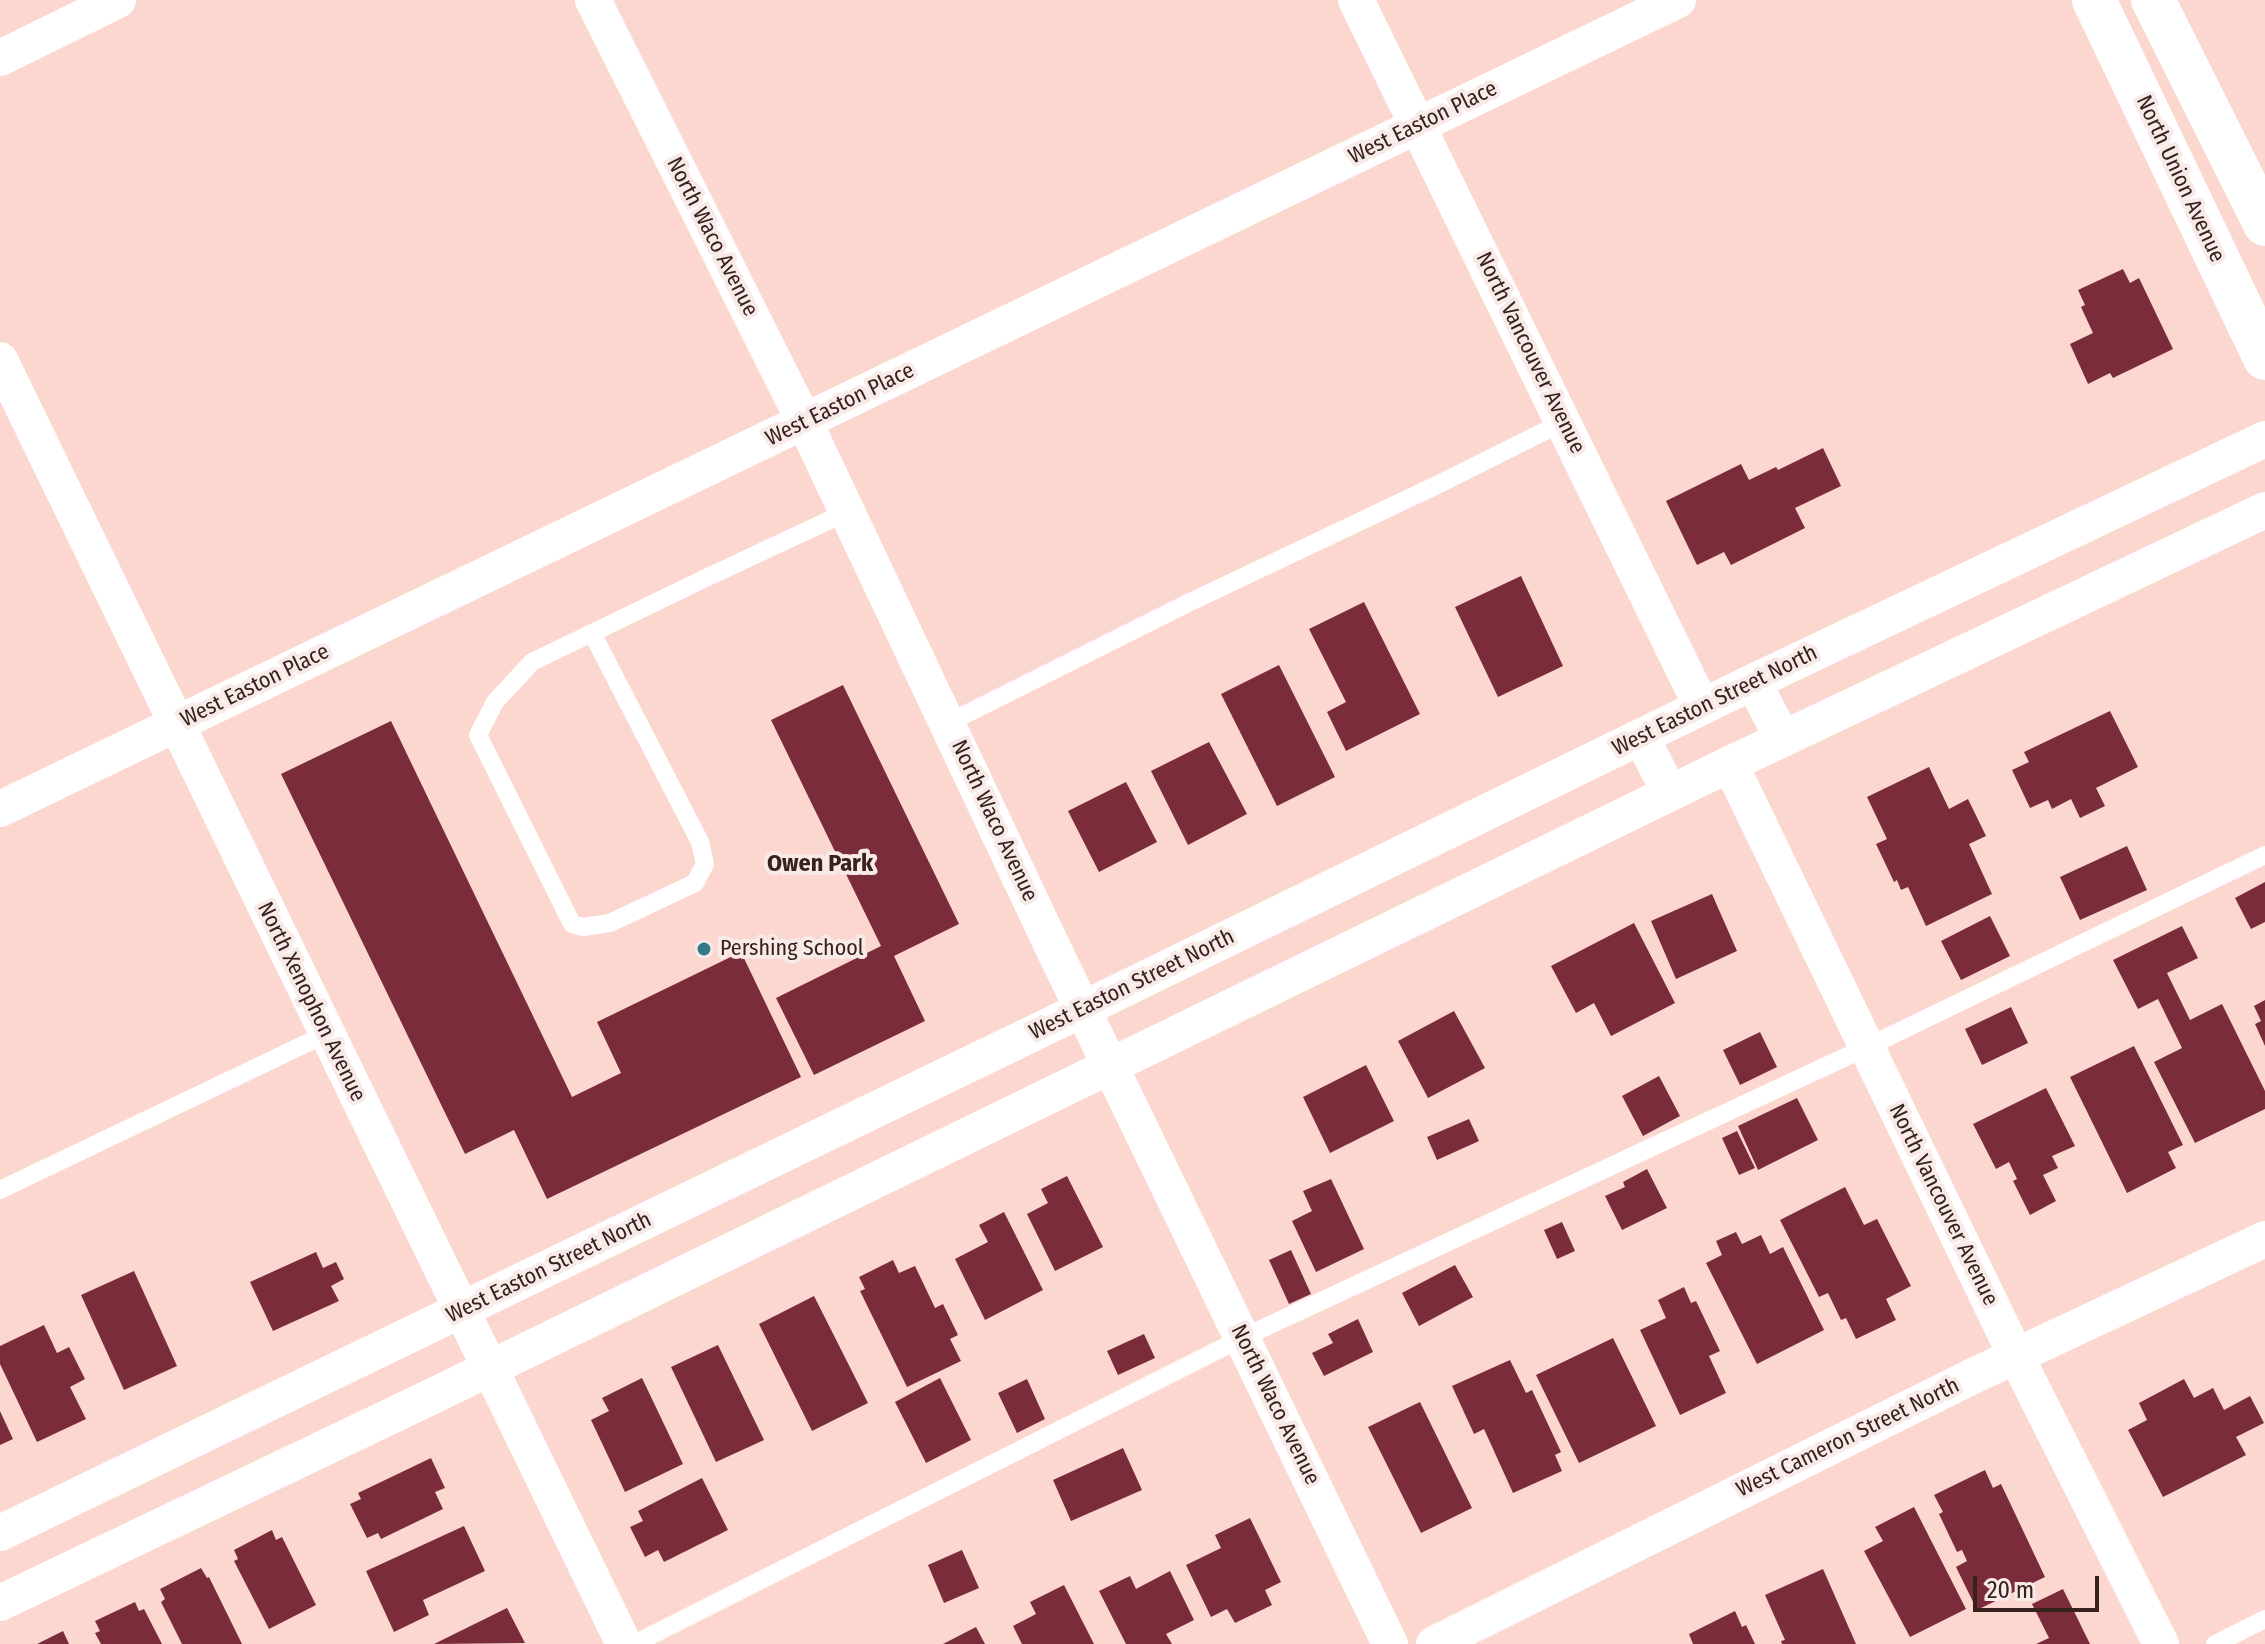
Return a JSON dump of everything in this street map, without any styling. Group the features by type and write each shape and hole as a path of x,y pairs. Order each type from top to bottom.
{"street":[{"path":"0,58 118,0"},
{"name":"North Waco Avenue","path":"593,0 805,423 1083,1009 1390,1644"},
{"name":"North Vancouver Avenue","path":"1356,0 1702,707"},
{"name":"West Easton Place","path":"0,809 1678,0"},
{"name":"North Union Avenue","path":"2094,0 2265,358"},
{"path":"2153,0 2265,224"},
{"name":"North Xenophon Avenue","path":"0,360 624,1644"},
{"name":"West Easton Street North","path":"0,1533 1753,682 2265,439"},
{"path":"0,1603 489,1369 1730,764 2265,510"},
{"path":"1753,682 1783,739"},
{"path":"1641,737 1670,793"},
{"name":"North Vancouver Avenue","path":"1730,764 2016,1356 2161,1644"},
{"name":"West Cameron Street North","path":"1434,1644 2016,1356 2265,1239"}],"lane":[{"path":"948,723 1563,422"},
{"path":"592,633 700,842 705,864 695,883 610,923 583,927 572,924 478,735 495,702 532,662 592,633 847,512"},
{"path":"634,1644 1242,1338 1867,1047 2265,855"},
{"path":"0,1190 326,1034"},
{"path":"2215,1644 2265,1619"}],"building":[{"path":"2123,269 2130,283 2139,278 2173,349 2113,378 2110,373 2088,384 2070,344 2093,333 2081,307 2085,305 2078,290"},
{"path":"1823,448 1841,486 1795,508 1805,528 1731,565 1724,552 1697,565 1666,501 1741,464 1749,480"},
{"path":"1521,576 1563,666 1498,697 1455,607"},
{"path":"1364,602 1420,714 1346,751 1327,712 1346,702 1309,629"},
{"path":"1279,665 1335,777 1277,806 1221,694"},
{"path":"843,685 959,924 894,956 925,1021 814,1075 776,998 881,946 771,720"},
{"path":"2110,711 2138,767 2096,788 2105,806 2080,818 2071,799 2052,809 2048,800 2030,808 2012,770 2029,762 2024,752"},
{"path":"391,721 572,1097 621,1073 597,1022 741,952 801,1077 547,1199 514,1130 465,1154 281,774"},
{"path":"1209,742 1247,814 1188,845 1151,771"},
{"path":"1929,767 1949,809 1968,799 1986,836 1969,844 1992,894 1926,926 1908,887 1901,890 1897,880 1894,882 1876,844 1887,839 1867,797"},
{"path":"1126,782 1157,842 1099,872 1068,811"},
{"path":"2127,846 2147,890 2080,920 2060,877"},
{"path":"2265,882 2265,922 2251,929 2235,898"},
{"path":"1712,894 1737,951 1676,979 1651,921"},
{"path":"1990,916 2010,956 1961,980 1941,941"},
{"path":"1634,923 1675,1003 1611,1036 1594,1003 1576,1013 1551,966"},
{"path":"2182,926 2198,958 2167,973 2190,1020 2222,1004 2265,1091 2265,1109 2195,1143 2154,1062 2182,1048 2158,999 2138,1009 2113,960"},
{"path":"2265,1000 2265,1046 2255,1024 2261,1021 2254,1006"},
{"path":"2011,1007 2028,1043 1982,1065 1965,1029"},
{"path":"1454,1011 1485,1068 1428,1098 1398,1041"},
{"path":"1760,1032 1777,1067 1740,1085 1723,1050"},
{"path":"2134,1046 2183,1145 2168,1152 2176,1168 2127,1193 2070,1077"},
{"path":"1366,1065 1394,1121 1330,1153 1303,1097"},
{"path":"1659,1076 1680,1116 1643,1136 1622,1096"},
{"path":"2046,1088 2075,1146 2052,1156 2058,1168 2043,1175 2056,1201 2030,1215 2013,1181 2017,1179 2009,1162 1996,1169 1973,1124"},
{"path":"1797,1098 1818,1140 1758,1170 1738,1126"},
{"path":"1469,1119 1479,1141 1437,1160 1427,1137"},
{"path":"1737,1131 1755,1168 1739,1175 1722,1138"},
{"path":"1647,1169 1667,1208 1622,1230 1605,1196 1625,1187 1623,1182"},
{"path":"1067,1176 1103,1247 1055,1271 1027,1214 1048,1203 1041,1189"},
{"path":"1331,1179 1364,1249 1316,1272 1292,1221 1312,1211 1303,1191"},
{"path":"1845,1187 1864,1225 1877,1219 1911,1286 1886,1299 1896,1320 1856,1339 1846,1318 1841,1320 1828,1293 1819,1297 1780,1220"},
{"path":"1004,1212 1043,1290 985,1320 955,1259 988,1242 979,1225"},
{"path":"1562,1222 1575,1251 1557,1259 1544,1230"},
{"path":"1736,1232 1742,1244 1761,1235 1770,1254 1783,1247 1824,1330 1757,1364 1706,1263 1722,1255 1716,1241"},
{"path":"1291,1250 1311,1294 1289,1304 1269,1260"},
{"path":"316,1252 323,1268 336,1262 344,1279 331,1286 339,1301 273,1331 250,1282"},
{"path":"893,1260 899,1273 915,1266 935,1308 943,1304 958,1335 950,1339 961,1361 907,1387 860,1291 865,1289 859,1277"},
{"path":"1455,1265 1473,1297 1419,1326 1402,1293"},
{"path":"134,1271 177,1366 124,1390 81,1295"},
{"path":"1684,1287 1691,1303 1696,1301 1720,1351 1709,1356 1726,1393 1680,1415 1640,1330 1666,1318 1658,1300"},
{"path":"814,1296 868,1403 812,1431 759,1324"},
{"path":"1358,1319 1373,1352 1324,1376 1312,1353 1333,1343 1328,1334"},
{"path":"44,1325 57,1353 69,1347 85,1379 70,1387 86,1419 37,1442 0,1364 0,1346"},
{"path":"1144,1334 1155,1358 1118,1375 1107,1351"},
{"path":"1613,1338 1656,1426 1579,1463 1536,1375"},
{"path":"718,1345 764,1440 716,1462 671,1367"},
{"path":"1510,1360 1526,1393 1532,1390 1561,1452 1555,1455 1562,1471 1513,1493 1484,1429 1474,1434 1452,1386"},
{"path":"642,1378 683,1464 625,1492 591,1420 609,1411 602,1398"},
{"path":"940,1378 971,1440 926,1463 895,1402"},
{"path":"1027,1379 1045,1419 1017,1433 998,1393"},
{"path":"2184,1379 2194,1398 2213,1388 2224,1410 2250,1396 2264,1423 2236,1437 2246,1455 2163,1497 2128,1430 2147,1420 2139,1403"},
{"path":"1420,1402 1472,1508 1421,1533 1368,1427"},
{"path":"0,1411 13,1439 0,1445"},
{"path":"1123,1448 1142,1490 1071,1521 1053,1480"},
{"path":"431,1458 445,1488 435,1492 443,1509 381,1539 378,1533 367,1538 350,1504 361,1499 358,1493"},
{"path":"1985,1470 1993,1488 2001,1484 2045,1577 1977,1610 1956,1567 1967,1561 1962,1550 1957,1552 1939,1514 1943,1512 1934,1495"},
{"path":"702,1478 728,1530 664,1562 658,1550 645,1557 630,1527 643,1521 638,1511"},
{"path":"1914,1507 1966,1609 1910,1637 1864,1551 1883,1541 1875,1527"},
{"path":"1250,1518 1281,1582 1265,1590 1272,1605 1235,1623 1227,1609 1211,1617 1186,1565 1221,1548 1215,1535"},
{"path":"464,1526 485,1571 423,1600 429,1615 394,1632 366,1571"},
{"path":"272,1530 276,1540 282,1537 316,1605 269,1629 234,1561 238,1559 234,1550"},
{"path":"962,1550 979,1588 944,1603 928,1565"},
{"path":"201,1568 209,1577 242,1644 182,1644 161,1602 165,1599 160,1589"},
{"path":"1823,1569 1856,1644 1782,1644 1781,1641 1785,1640 1765,1595"},
{"path":"1170,1571 1194,1620 1166,1634 1172,1644 1126,1644 1099,1591 1130,1576 1136,1589"},
{"path":"1064,1585 1094,1644 1022,1644 1013,1626 1036,1614 1030,1602"},
{"path":"2063,1589 2090,1644 2036,1644 2049,1638 2032,1604"},
{"path":"135,1602 139,1611 144,1609 162,1644 101,1644 95,1633 100,1631 95,1621"},
{"path":"507,1608 525,1643 434,1644"},
{"path":"1735,1611 1755,1644 1693,1644 1689,1634"},
{"path":"976,1627 985,1644 943,1644"},
{"path":"63,1631 69,1644 37,1644"}],"place":[{"name":"Pershing School","path":"704,949"}],"district":[{"name":"Owen Park","path":"820,864"}]}
